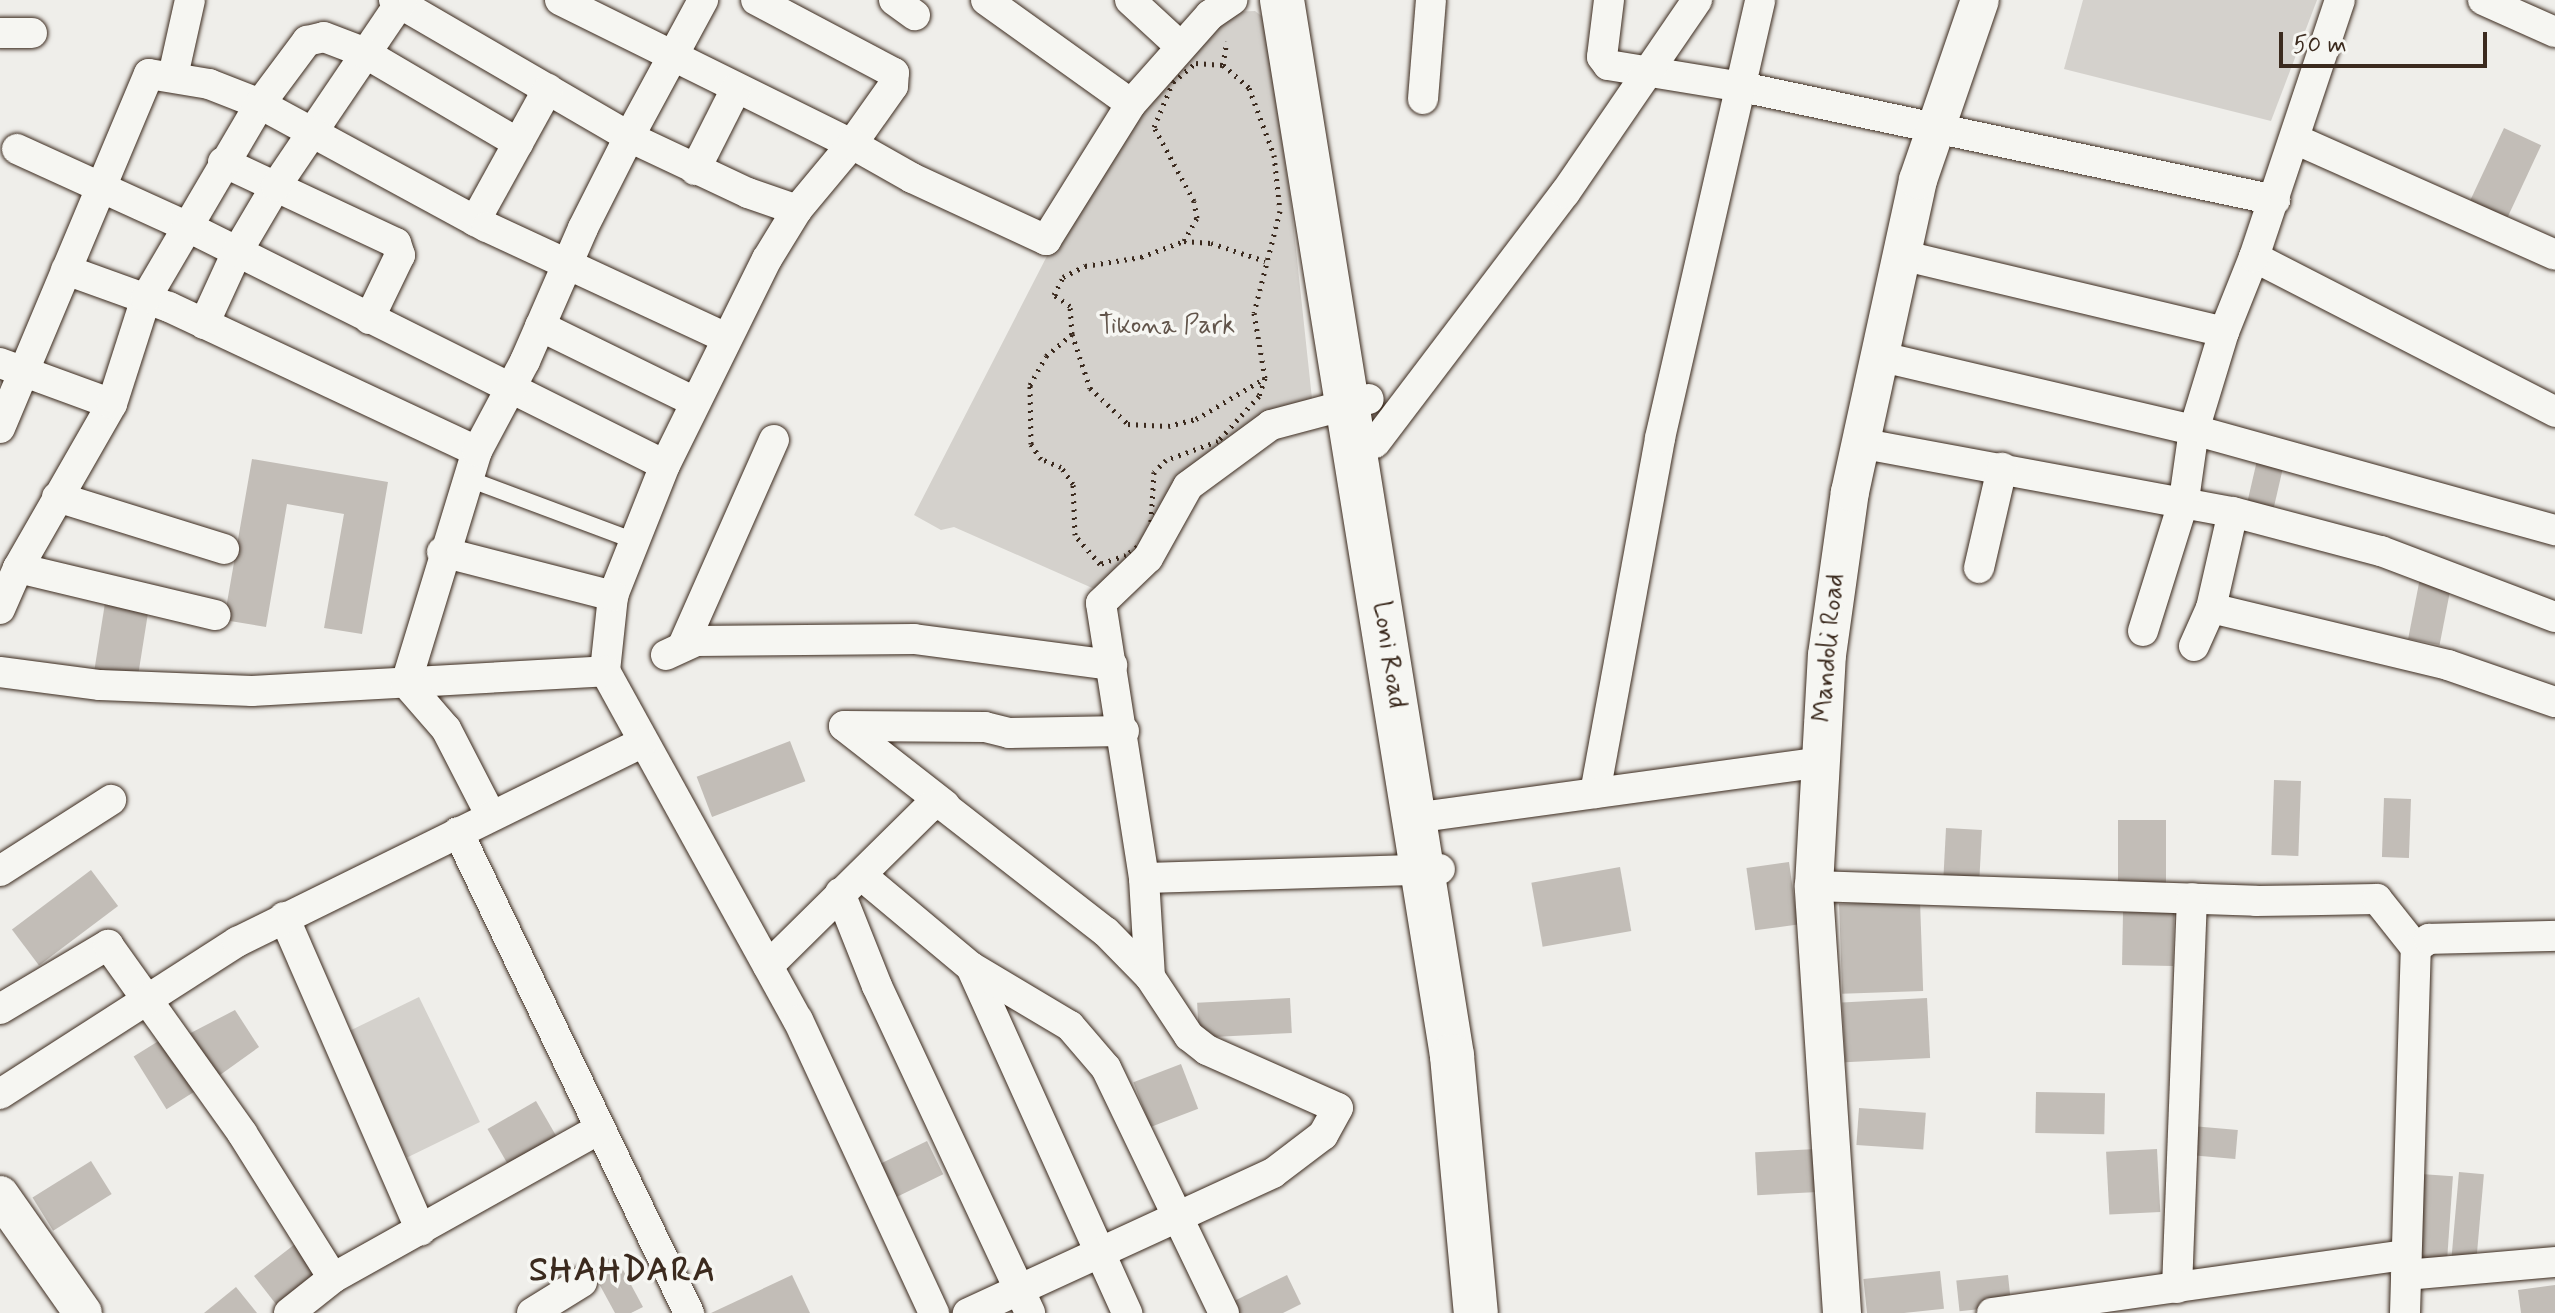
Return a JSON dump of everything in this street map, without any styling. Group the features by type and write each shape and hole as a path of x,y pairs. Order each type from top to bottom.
{"highway":[{"name":"Loni Road","path":"1282,0 1358,401 1433,870 1473,1052 1501,1313"},
{"name":"Loni Road","path":"1311,0 1358,401 1375,443 1435,815 1433,870 1476,1313"}],"street":[{"path":"173,76 190,0"},
{"path":"560,0 852,144 912,178 1046,240 1131,104 1181,47 1232,0"},
{"path":"406,683 442,552 473,465 513,386 565,265 703,0"},
{"path":"756,0 894,73 893,86 852,144 797,210 726,338 632,540 613,596 605,671 642,743 768,966 934,1313"},
{"path":"986,0 1131,104"},
{"path":"1130,0 1181,47"},
{"path":"1423,99 1431,0"},
{"path":"1609,0 1602,61 1645,72 1742,87 2275,200"},
{"path":"1375,443 1529,241 1697,0"},
{"path":"1595,793 1660,438 1760,0"},
{"name":"Mandoli Road","path":"1842,1313 1814,886 1838,559 1859,443 1882,357 1918,180 1940,129 1980,0"},
{"path":"2143,631 2184,500 2194,430 2224,332 2297,140 2340,0"},
{"path":"2483,0 2555,32"},
{"path":"204,324 237,252 276,186 399,1 629,137 695,170 797,210"},
{"path":"0,33 32,33"},
{"path":"0,609 18,568 112,404 146,298 223,162 260,104 313,36 363,52 518,143"},
{"path":"0,428 12,368 66,270 104,189 149,74 173,76 260,104 475,221 726,338"},
{"path":"475,221 548,89"},
{"path":"695,170 736,89"},
{"path":"2297,140 2555,255"},
{"path":"17,149 186,226 369,319 513,386 665,465"},
{"path":"223,162 396,243 400,255 369,319"},
{"path":"1901,255 2224,332"},
{"path":"2254,257 2555,412"},
{"path":"66,270 146,298 204,324 473,465"},
{"path":"540,326 695,402"},
{"path":"1882,357 2194,430 2555,530"},
{"path":"12,368 112,404"},
{"path":"1150,977 1144,878 1124,731 1101,603 1148,558 1188,486 1271,425 1358,401"},
{"path":"774,440 675,649 788,637 914,639 1112,665"},
{"path":"1859,443 2184,500 2233,512 2381,551 2555,617"},
{"path":"1979,568 2002,468"},
{"path":"57,497 224,549"},
{"path":"2194,646 2211,608 2233,512"},
{"path":"442,552 613,596"},
{"path":"18,568 215,615"},
{"path":"2211,608 2448,665 2555,702"},
{"path":"0,672 100,685 252,691 605,671"},
{"path":"406,683 446,729 491,816"},
{"path":"968,1313 1025,1302 1099,1254 1273,1173 1323,1135 1338,1108 1207,1050 1172,1015 1150,977 1106,932 844,726 985,727 1009,733 1124,731"},
{"path":"0,1094 144,1000 284,917 642,743"},
{"path":"1435,815 1821,762"},
{"path":"0,871 111,800"},
{"path":"768,966 928,808 945,805"},
{"path":"458,832 689,1313"},
{"path":"1144,878 1433,870"},
{"path":"851,884 971,967 1070,1026 1090,1046 1106,1068 1224,1313"},
{"path":"851,884 877,986 1025,1302"},
{"path":"1814,886 2192,898 2377,899 2416,948 2405,1313"},
{"path":"2177,1288 2192,898"},
{"path":"284,917 421,1230"},
{"path":"2416,948 2429,939 2555,936"},
{"path":"0,1009 108,945 144,1000 242,1133 333,1278"},
{"path":"971,967 1127,1313"},
{"path":"289,1313 333,1278 600,1129"},
{"path":"0,1195 83,1313"},
{"path":"1992,1313 2058,1309 2177,1288 2406,1265 2555,1262"},
{"path":"532,1313 582,1282"}],"lane":[{"path":"473,465 632,540"}],"path":[{"path":"1072,334 1046,356 1030,385 1029,428 1041,459 1061,467 1073,484 1075,535 1100,564 1126,555 1150,537 1154,472 1166,460 1218,441 1259,396 1265,378 1254,313 1280,211 1274,155 1249,88 1223,65 1196,63 1173,82 1154,127 1194,201 1197,218 1184,241"},
{"path":"1265,261 1211,243 1184,241 1141,257 1085,266 1063,277 1054,295 1070,306 1072,334 1090,388 1128,424 1168,426 1196,419 1265,378"}],"green space":[{"path":"2083,0 2317,0 2271,121 2064,69"},
{"name":"Tikona Park","path":"1255,11 1263,17 1291,203 1313,408 1277,418 1099,591 954,527 941,530 914,515 1067,217 1128,125 1227,12"},
{"path":"419,997 480,1122 407,1157 346,1033"}],"building":[{"path":"2504,128 2541,145 2507,218 2470,201"},
{"path":"2258,456 2284,462 2271,521 2245,514"},
{"path":"252,459 388,482 362,634 324,628 344,514 287,504 266,627 224,620"},
{"path":"2420,578 2451,584 2440,645 2408,639"},
{"path":"105,603 148,610 137,685 93,678"},
{"path":"790,741 805,781 712,817 697,777"},
{"path":"2274,780 2301,781 2298,856 2271,855"},
{"path":"2384,798 2411,799 2409,858 2382,857"},
{"path":"2118,820 2166,820 2166,884 2118,884"},
{"path":"1946,828 1982,830 1979,877 1944,875"},
{"path":"1789,862 1798,924 1755,930 1746,868"},
{"path":"1620,867 1631,931 1543,947 1531,883"},
{"path":"91,870 118,906 39,966 12,930"},
{"path":"1920,901 1923,991 1842,994 1839,904"},
{"path":"2123,912 2174,913 2173,966 2122,965"},
{"path":"1290,998 1292,1033 1199,1038 1197,1003"},
{"path":"1927,998 1930,1058 1845,1062 1842,1002"},
{"path":"235,1010 259,1047 213,1080 181,1038"},
{"path":"165,1037 198,1090 166,1109 134,1057"},
{"path":"1181,1064 1198,1109 1151,1127 1133,1082"},
{"path":"2036,1092 2105,1093 2104,1134 2035,1133"},
{"path":"536,1101 560,1143 512,1171 488,1129"},
{"path":"1859,1108 1926,1113 1923,1150 1856,1145"},
{"path":"2192,1126 2238,1130 2235,1159 2189,1155"},
{"path":"927,1141 943,1174 892,1199 876,1166"},
{"path":"1816,1149 1818,1192 1757,1195 1755,1152"},
{"path":"2157,1149 2160,1212 2109,1215 2106,1152"},
{"path":"91,1161 112,1194 53,1231 32,1198"},
{"path":"2459,1172 2484,1174 2476,1268 2451,1266"},
{"path":"2421,1174 2453,1176 2447,1266 2415,1264"},
{"path":"295,1244 318,1273 277,1305 254,1276"},
{"path":"615,1255 643,1307 631,1313 615,1313 591,1269"},
{"path":"1940,1271 1944,1309 1867,1313 1863,1279"},
{"path":"792,1275 810,1313 711,1313"},
{"path":"1287,1275 1301,1304 1283,1313 1238,1313 1232,1302"},
{"path":"2008,1275 2011,1306 1960,1311 1956,1280"},
{"path":"2555,1285 2555,1313 2521,1313 2518,1290"},
{"path":"236,1287 257,1313 204,1313"}],"district":[{"name":"SHAHDARA","path":"623,1271"}]}
